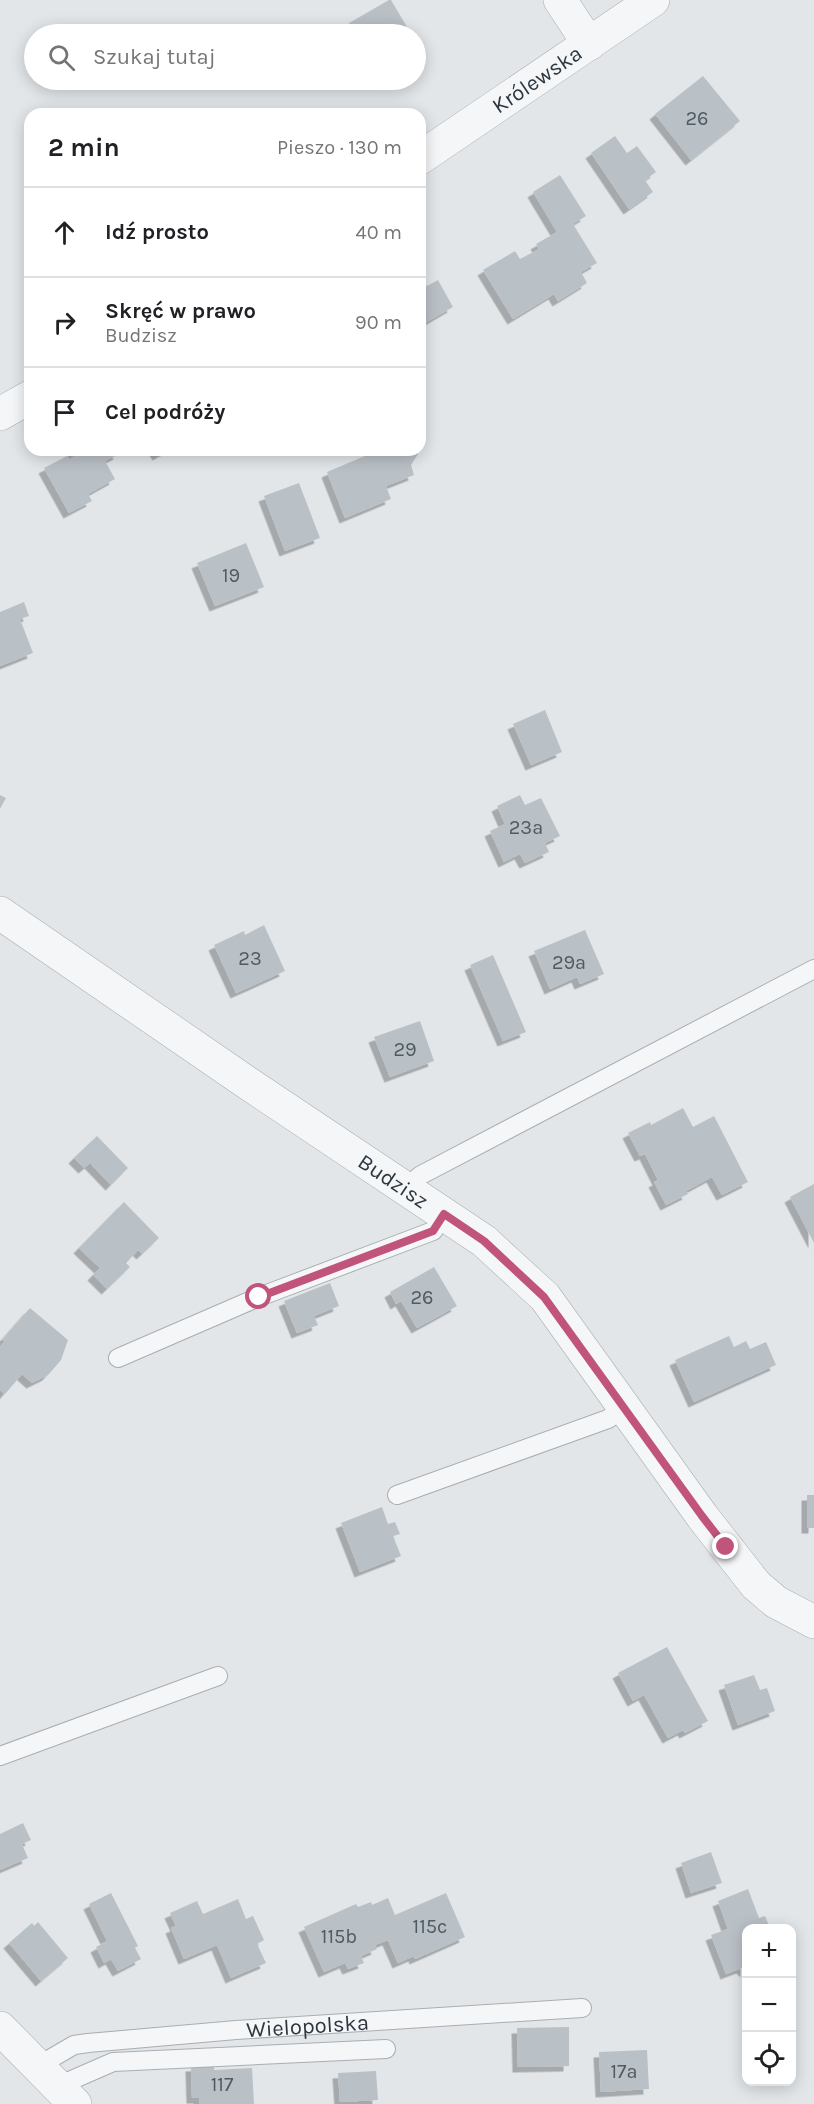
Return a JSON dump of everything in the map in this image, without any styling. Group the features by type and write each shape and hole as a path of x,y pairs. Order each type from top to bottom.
{"street":[{"path":"560,0 589,44"},
{"name":"Królewska","path":"426,154 653,0"},
{"path":"0,414 24,400"},
{"name":"Budzisz","path":"0,913 246,1082 484,1241 544,1297 702,1516 756,1585 776,1602 814,1622"},
{"path":"0,2028 59,2091"}],"lane":[{"path":"405,1188 421,1175 814,969"},
{"path":"118,1358 259,1297 433,1231 444,1214"},
{"path":"397,1495 608,1419 624,1408"},
{"path":"0,1756 218,1676"},
{"name":"Wielopolska","path":"59,2091 74,2045 236,2030 582,2008"},
{"path":"59,2091 113,2062 386,2049"}],"building":[{"path":"391,0 405,24 350,24"},
{"path":"703,76 740,121 691,160 655,114"},
{"path":"615,136 627,153 637,146 656,172 645,180 653,192 629,209 591,153"},
{"path":"560,175 586,216 573,224 597,263 581,272 587,283 558,301 554,294 513,319 483,270 515,251 520,259 539,249 536,244 557,232 533,192"},
{"path":"438,280 453,307 426,323 426,284 427,286"},
{"path":"67,456 69,460 75,456 115,456 105,461 115,479 88,494 92,501 69,513 44,468"},
{"path":"365,456 417,456 411,465 414,475 386,486 391,499 345,518 327,472"},
{"path":"299,483 320,538 285,551 264,496"},
{"path":"246,543 264,587 215,606 197,563"},
{"path":"24,602 29,616 20,619 33,653 0,666 0,612"},
{"path":"545,710 562,752 531,765 513,724"},
{"path":"0,795 6,798 0,809"},
{"path":"520,795 525,805 541,798 560,836 545,843 549,852 525,863 520,854 504,862 490,831 505,824 497,806"},
{"path":"264,925 285,971 236,993 214,945 244,931 245,935"},
{"path":"585,930 604,974 580,984 577,977 550,989 534,951"},
{"path":"493,955 526,1032 503,1041 470,965"},
{"path":"420,1021 434,1061 390,1077 374,1037"},
{"path":"683,1108 693,1127 714,1116 748,1182 722,1195 712,1177 686,1191 688,1194 666,1205 654,1182 658,1180 645,1154 640,1156 628,1133 650,1122 651,1125"},
{"path":"97,1136 128,1168 111,1185 90,1163 84,1168 74,1158"},
{"path":"814,1184 814,1243 790,1197"},
{"path":"124,1202 159,1238 142,1254 138,1250 126,1263 130,1267 107,1289 93,1275 100,1268 79,1248"},
{"path":"434,1267 457,1306 417,1328 401,1301 396,1304 390,1292"},
{"path":"330,1283 339,1306 314,1316 318,1325 297,1333 284,1301"},
{"path":"30,1308 68,1340 61,1360 48,1375 32,1383 22,1374 5,1394 0,1390 0,1347 5,1341 2,1340"},
{"path":"729,1336 734,1347 746,1341 750,1349 766,1342 776,1365 694,1402 675,1360"},
{"path":"807,1495 814,1495 814,1528 807,1528"},
{"path":"382,1507 388,1524 395,1522 400,1534 393,1536 401,1556 360,1572 341,1523"},
{"path":"667,1647 708,1721 685,1733 683,1730 668,1738 644,1695 633,1701 618,1673"},
{"path":"754,1675 760,1690 767,1688 775,1711 738,1725 724,1685"},
{"path":"23,1823 31,1840 22,1844 28,1858 0,1870 0,1834"},
{"path":"711,1852 722,1883 691,1893 681,1863"},
{"path":"748,1889 759,1918 765,1916 768,1924 742,1924 742,1968 726,1974 711,1935 728,1929 718,1901"},
{"path":"111,1893 138,1946 135,1948 141,1959 118,1971 111,1959 104,1963 96,1947 107,1941 89,1904"},
{"path":"446,1893 465,1937 415,1959 414,1956 398,1963 388,1940 375,1945 377,1949 361,1956 364,1963 348,1969 345,1963 324,1972 304,1927 356,1904 358,1907 371,1902 372,1905 388,1898 395,1915"},
{"path":"238,1899 246,1919 253,1916 264,1940 257,1944 266,1963 231,1978 217,1945 184,1959 171,1928 176,1926 170,1913 197,1901 203,1914"},
{"path":"38,1922 68,1958 41,1981 9,1943 32,1923 34,1926"},
{"path":"569,2027 569,2066 518,2067 517,2028"},
{"path":"647,2050 649,2089 601,2092 599,2052"},
{"path":"214,2065 214,2070 252,2068 254,2104 199,2104 199,2098 192,2098 191,2066"},
{"path":"376,2071 378,2100 340,2102 338,2073"}],"route":[{"path":"259,1297 433,1231 444,1214 484,1241 544,1297 726,1547"}]}
